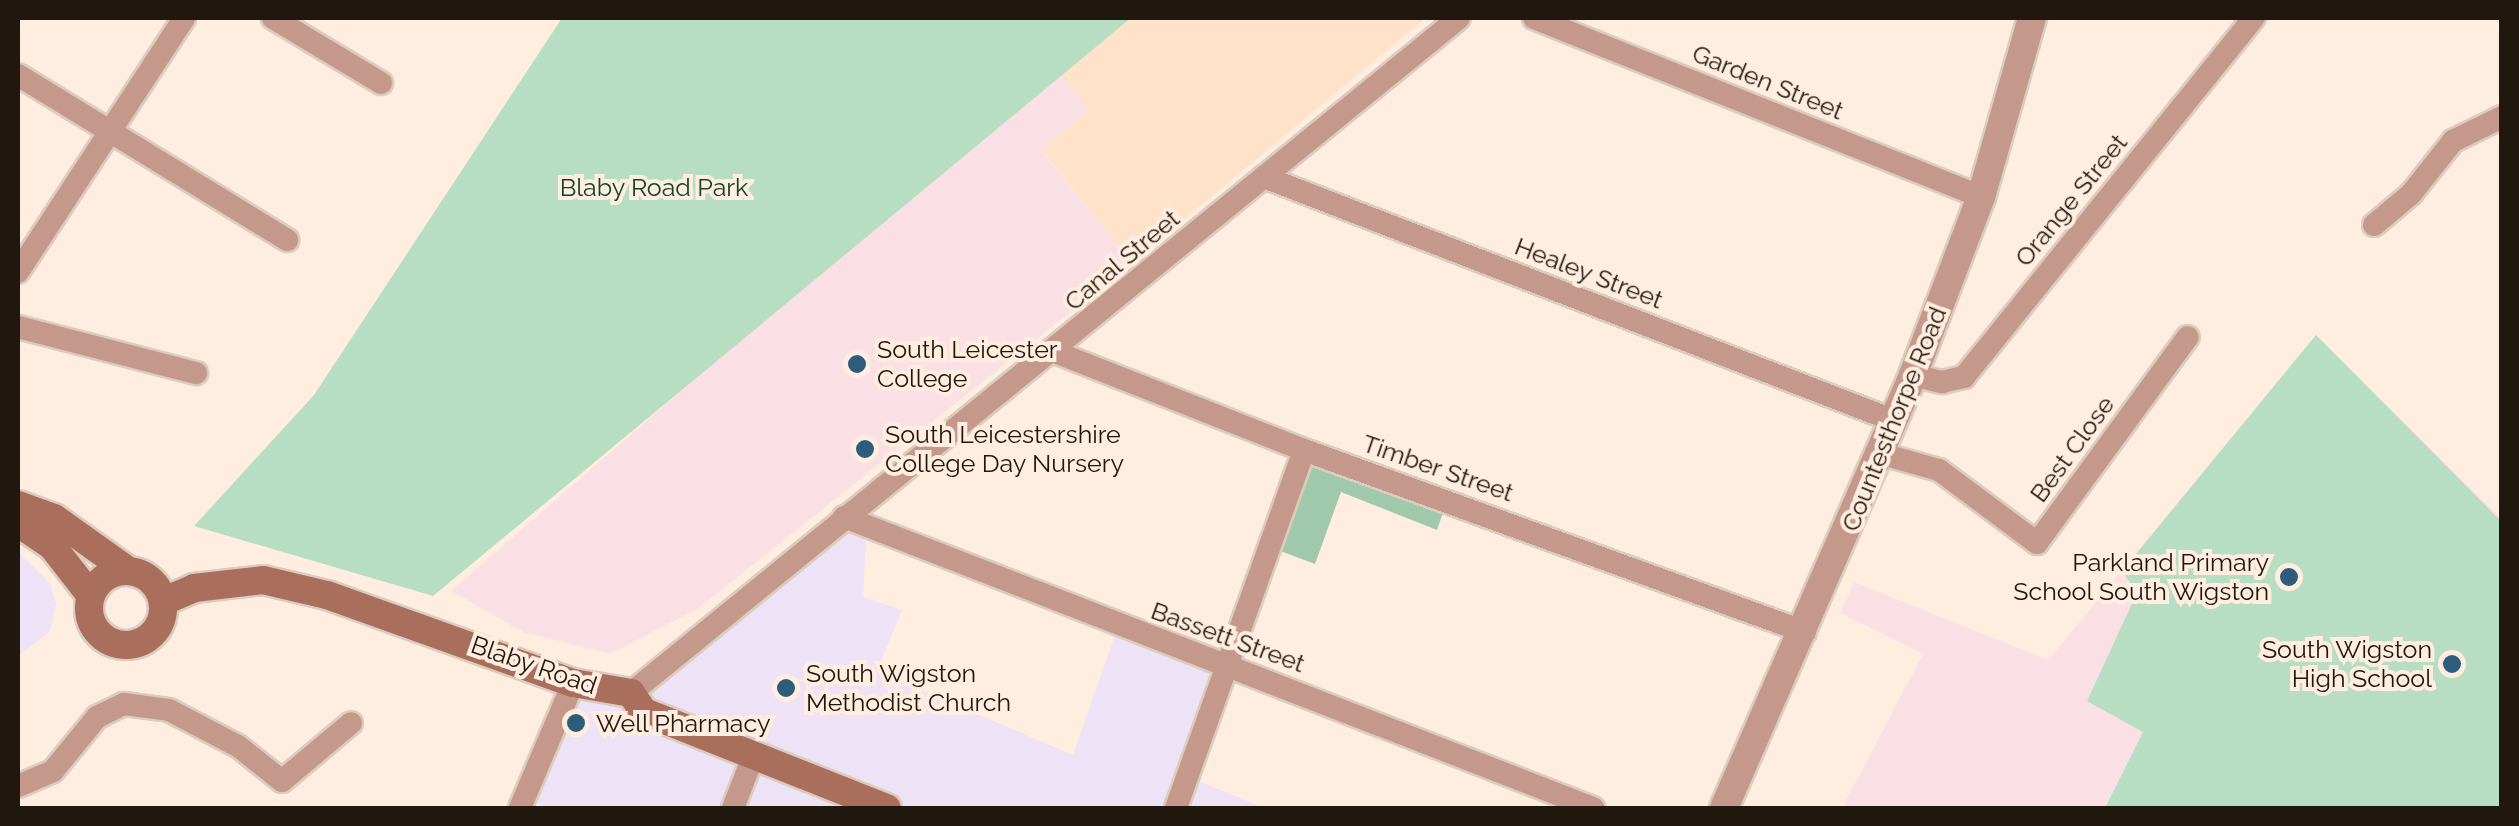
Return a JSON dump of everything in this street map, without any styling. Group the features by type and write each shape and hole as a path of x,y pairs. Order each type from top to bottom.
{"main road":[{"path":"18,506 54,518 127,570 153,582 164,601 154,634 123,646 94,628 91,596 52,546 18,523"},
{"path":"91,596 105,577 127,570"},
{"name":"Blaby Road","path":"164,601 194,588 263,580 438,632 573,682 631,693 644,712 887,808"}],"street":[{"path":"18,272 184,18"},
{"path":"273,18 381,83"},
{"name":"Canal Street","path":"631,693 844,517 1055,352 1458,18"},
{"name":"Garden Street","path":"1534,18 1981,197"},
{"name":"Countesthorpe Road","path":"1724,808 1805,632 1914,375 1981,197 2032,18"},
{"name":"Orange Street","path":"1914,375 1942,382 1964,376 2254,18"},
{"path":"18,76 288,240"},
{"path":"2374,225 2411,194 2452,141 2502,117"},
{"name":"Healey Street","path":"1264,177 1895,421"},
{"path":"18,327 196,374"},
{"name":"Best Close","path":"1882,454 1939,470 2037,543 2188,337"},
{"name":"Timber Street","path":"1055,352 1304,450 1805,632"},
{"path":"1176,808 1304,450"},
{"name":"Bassett Street","path":"844,517 1593,808"},
{"path":"520,808 573,682"},
{"path":"18,786 52,770 98,718 124,704 169,710 238,746 282,781 351,723"},
{"path":"733,808 753,757"}],"shaded area":[{"path":"1129,18 1426,18 1132,263 1041,149 1060,73"},
{"name":"South Leicester College","path":"1060,73 1089,110 1041,150 1132,263 696,610 610,654 523,632 451,591 866,230"},
{"name":"Parkland Primary School South Wigston","path":"2316,335 2501,518 2501,808 1842,808 1923,654 1840,613 1854,582 2048,660"},
{"path":"844,517 866,538 863,597 902,610 877,671 1073,755 1118,626 1227,665 1188,777 1265,808 550,808 524,799 573,683 631,693"},
{"path":"18,552 50,583 56,603 50,631 18,656"}],"green space":[{"name":"Blaby Road Park","path":"562,18 1131,18 433,596 194,526 314,395"},
{"name":"Parkland Primary School South Wigston","path":"2316,335 2501,521 2501,808 2105,808 2143,732 2087,701 2137,593 2122,571"},
{"path":"1312,452 1446,504 1437,530 1341,492 1315,564 1275,549"}],"place":[{"name":"South Leicester College","path":"857,364"},
{"name":"South Leicestershire College Day Nursery","path":"865,449"},
{"name":"Parkland Primary School South Wigston","path":"2289,577"},
{"name":"South Wigston High School","path":"2452,664"},
{"name":"South Wigston Methodist Church","path":"786,688"},
{"name":"Well Pharmacy","path":"576,723"}]}
